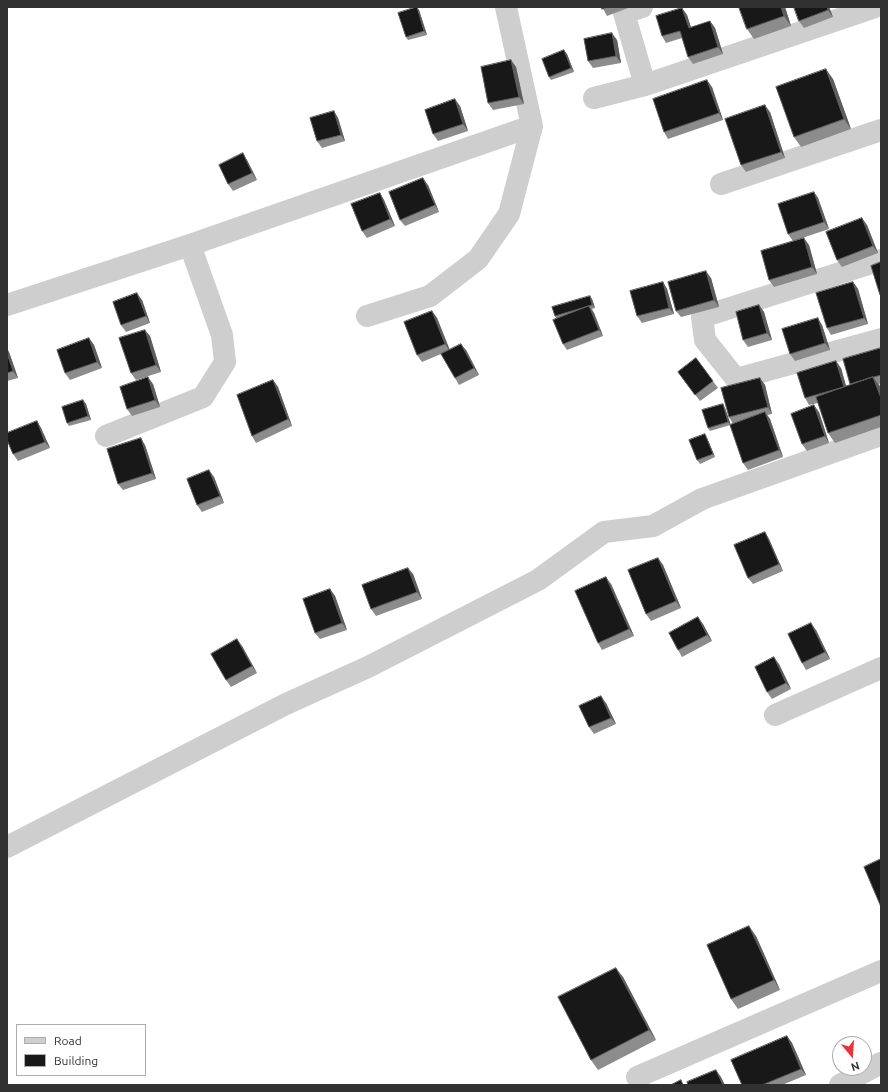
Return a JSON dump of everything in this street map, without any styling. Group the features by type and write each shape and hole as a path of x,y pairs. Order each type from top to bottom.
{"street":[{"path":"366,316 430,296 478,259 509,214 532,126 506,7"},
{"path":"642,7 624,13 645,85"},
{"path":"594,98 645,85 875,7"},
{"path":"7,305 190,245 532,126"},
{"path":"721,184 881,130"},
{"path":"106,436 203,397 225,362 222,335 190,245"},
{"path":"881,260 702,317 705,340 736,379 881,339"},
{"path":"7,847 279,708 368,667 538,580 604,532 653,526 702,499 881,436"},
{"path":"775,715 881,668"},
{"path":"637,1077 881,971"},
{"path":"852,1082 881,1063"}],"building":[{"path":"417,7 424,31 406,37 398,13"},
{"path":"739,7 781,7 784,16 747,29"},
{"path":"794,7 827,7 828,10 799,21"},
{"path":"682,8 689,28 710,21 718,47 688,57 680,31 662,36 656,16"},
{"path":"612,33 616,56 588,61 584,39"},
{"path":"564,50 571,68 549,77 542,59"},
{"path":"511,60 519,97 488,103 481,67"},
{"path":"826,69 844,119 794,137 776,87"},
{"path":"707,80 719,113 664,132 653,99"},
{"path":"455,99 463,124 433,134 425,110"},
{"path":"765,105 781,152 741,165 725,119"},
{"path":"334,111 341,135 317,141 310,118"},
{"path":"243,153 252,173 228,184 219,165"},
{"path":"423,178 435,205 400,220 389,192"},
{"path":"814,192 824,222 788,234 778,204"},
{"path":"380,193 390,219 362,231 351,204"},
{"path":"862,218 873,246 837,260 826,232"},
{"path":"804,238 812,267 769,280 761,251"},
{"path":"881,262 881,295 880,295 871,266"},
{"path":"706,271 714,300 676,311 668,282"},
{"path":"663,282 669,308 637,316 630,291"},
{"path":"853,282 864,318 827,328 816,293"},
{"path":"137,293 146,316 121,325 113,302"},
{"path":"590,296 592,305 555,316 552,307"},
{"path":"759,305 767,333 743,340 736,312"},
{"path":"589,306 599,330 563,344 553,320"},
{"path":"432,311 445,344 417,355 404,322"},
{"path":"818,318 825,343 790,354 782,329"},
{"path":"145,330 156,365 131,373 119,338"},
{"path":"89,338 97,362 65,373 57,350"},
{"path":"461,344 474,368 455,378 441,354"},
{"path":"881,348 881,375 850,384 843,359"},
{"path":"7,353 13,371 7,373"},
{"path":"696,358 713,381 695,395 678,372"},
{"path":"836,361 844,387 805,398 797,373"},
{"path":"148,377 155,400 127,409 120,387"},
{"path":"873,377 881,398 881,415 828,433 816,397"},
{"path":"760,378 768,407 729,417 721,388"},
{"path":"273,380 288,419 252,436 237,395"},
{"path":"83,400 88,416 67,423 62,407"},
{"path":"723,404 728,422 708,428 702,410"},
{"path":"814,405 825,436 802,444 791,414"},
{"path":"765,412 779,450 743,463 730,425"},
{"path":"37,421 45,442 13,454 7,440 7,433"},
{"path":"705,434 713,454 697,460 689,440"},
{"path":"141,438 152,473 118,484 107,449"},
{"path":"209,470 220,496 197,505 187,479"},
{"path":"765,532 779,564 748,578 734,545"},
{"path":"658,558 676,601 646,614 628,570"},
{"path":"408,568 417,592 371,609 362,585"},
{"path":"606,577 629,629 598,643 575,591"},
{"path":"330,589 342,623 315,633 303,599"},
{"path":"698,617 707,635 678,650 669,633"},
{"path":"811,623 825,652 802,663 788,634"},
{"path":"237,639 252,666 226,680 211,654"},
{"path":"774,657 786,683 767,692 755,667"},
{"path":"601,696 611,718 589,727 579,706"},
{"path":"881,859 881,907 864,867"},
{"path":"749,926 774,980 731,999 707,945"},
{"path":"616,968 649,1030 591,1060 558,997"},
{"path":"787,1036 801,1069 762,1085 742,1085 731,1060"},
{"path":"716,1070 723,1085 688,1085 687,1082"},
{"path":"681,1080 683,1085 671,1085"}]}
